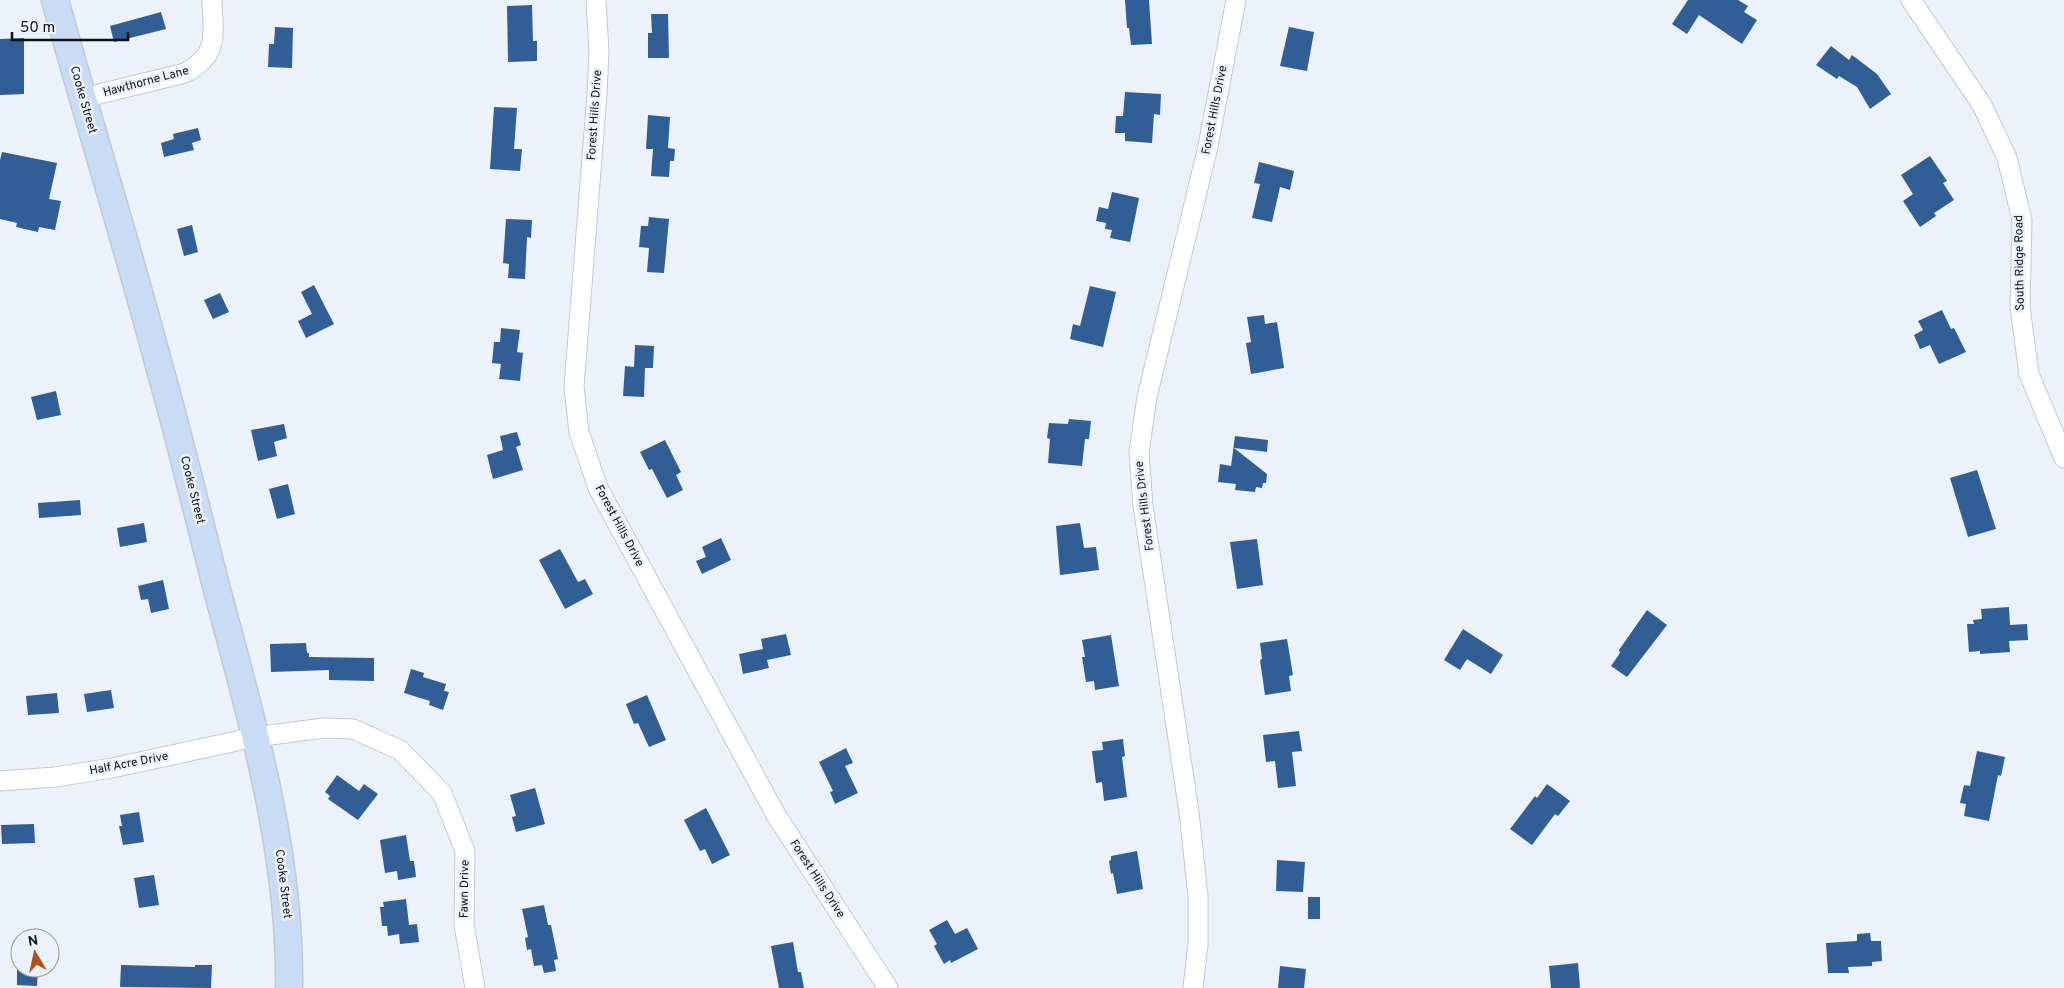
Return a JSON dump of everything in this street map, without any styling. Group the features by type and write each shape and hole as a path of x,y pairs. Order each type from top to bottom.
{"main road":[{"name":"Cooke Street","path":"55,0 161,370 255,737 273,815 286,898 290,955 289,988"}],"street":[{"name":"Hawthorne Lane","path":"83,98 185,73 200,65 210,50 213,38 212,0"},
{"name":"Forest Hills Drive","path":"596,0 599,52 598,86 574,388 579,432 598,488 776,815 888,988"},
{"name":"Forest Hills Drive","path":"1193,988 1198,945 1198,896 1189,812 1143,506 1138,452 1147,397 1207,152 1236,0"},
{"name":"South Ridge Road","path":"1911,0 1982,106 2007,158 2022,220 2020,306 2030,374 2063,455"},
{"name":"Fawn Drive","path":"255,737 324,728 353,730 400,750 442,793 465,851 464,925 475,988"},
{"name":"Half Acre Drive","path":"0,781 55,778 112,768 255,737"}],"building":[{"path":"1125,0 1149,0 1152,44 1131,45 1129,28 1127,28"},
{"path":"1688,0 1738,0 1748,6 1744,12 1757,20 1742,44 1699,15 1687,34 1672,24"},
{"path":"532,5 533,41 537,41 537,61 508,62 507,6"},
{"path":"161,12 166,29 114,42 110,26"},
{"path":"651,14 668,14 669,58 648,58 648,33 652,33"},
{"path":"275,27 293,28 292,68 268,67 269,44 274,44"},
{"path":"1289,27 1314,32 1307,71 1280,66"},
{"path":"24,38 24,94 0,95 0,39"},
{"path":"1831,46 1849,60 1852,55 1877,74 1891,94 1870,109 1857,87 1839,76 1837,79 1816,65"},
{"path":"1125,92 1161,94 1160,115 1154,114 1152,143 1125,141 1125,133 1115,133 1116,116 1123,116"},
{"path":"494,107 517,108 514,149 522,149 520,171 490,169"},
{"path":"648,115 670,117 668,148 675,149 674,161 670,161 669,177 651,176 653,149 646,149"},
{"path":"198,128 201,140 192,143 194,150 164,157 161,143 174,139 173,134"},
{"path":"2,152 57,163 49,199 61,201 55,230 39,227 38,232 16,227 17,223 0,219 0,160"},
{"path":"1930,156 1947,181 1943,183 1954,200 1934,213 1936,216 1920,227 1903,201 1913,194 1901,175"},
{"path":"1259,162 1294,171 1290,190 1280,187 1272,222 1252,218 1260,184 1254,183"},
{"path":"1112,192 1139,198 1130,242 1110,238 1112,230 1105,229 1106,223 1096,221 1099,207 1108,209"},
{"path":"649,217 669,219 664,273 647,272 649,248 639,247 641,226 648,226"},
{"path":"506,219 532,220 531,238 527,237 525,279 508,278 509,264 503,263"},
{"path":"192,225 198,252 184,256 177,229"},
{"path":"314,285 334,324 306,338 298,321 312,314 301,292"},
{"path":"1090,286 1116,292 1103,347 1070,339 1073,324 1080,326"},
{"path":"220,293 229,312 213,319 204,300"},
{"path":"1942,310 1951,329 1954,328 1966,352 1939,364 1930,345 1920,349 1914,335 1923,330 1918,321"},
{"path":"1264,315 1265,324 1277,322 1284,368 1251,374 1246,343 1251,342 1247,317"},
{"path":"501,328 520,330 517,352 523,353 520,381 499,379 501,364 492,363 494,342 500,342"},
{"path":"635,345 654,346 653,368 645,368 644,397 623,396 625,366 634,367"},
{"path":"56,391 61,415 37,420 31,397"},
{"path":"1069,419 1091,421 1089,439 1085,439 1082,466 1048,463 1050,439 1047,438 1049,423 1068,424"},
{"path":"284,424 287,438 274,442 277,456 258,461 251,430"},
{"path":"517,432 521,445 516,447 523,470 493,479 487,455 503,450 500,436"},
{"path":"1235,436 1268,440 1267,452 1234,448 1267,474 1266,483 1263,483 1262,488 1256,487 1255,492 1235,490 1236,484 1218,482 1220,464 1231,466"},
{"path":"665,440 681,472 676,475 683,490 667,498 652,469 649,470 640,452"},
{"path":"1977,470 1996,529 1968,537 1950,478"},
{"path":"288,484 295,514 277,519 269,489"},
{"path":"80,500 81,515 39,518 38,503"},
{"path":"144,523 147,542 120,547 117,528"},
{"path":"1080,523 1084,548 1096,547 1099,570 1060,575 1056,526"},
{"path":"721,538 731,560 702,574 696,561 706,557 702,547"},
{"path":"1257,539 1263,585 1237,589 1230,542"},
{"path":"560,549 578,582 585,579 593,594 565,609 539,560"},
{"path":"163,580 169,609 151,613 148,599 141,600 138,586"},
{"path":"2009,607 2010,625 2027,624 2028,640 2009,641 2010,652 1980,654 1980,651 1969,652 1967,624 1974,624 1973,620 1982,619 1981,609"},
{"path":"1647,610 1667,625 1627,677 1611,666 1620,653 1619,650"},
{"path":"1463,629 1503,655 1491,674 1467,659 1460,670 1444,660"},
{"path":"786,634 791,655 767,660 769,668 743,674 739,654 763,649 761,639"},
{"path":"1111,635 1119,686 1095,690 1094,681 1086,682 1082,657 1085,657 1082,640"},
{"path":"1287,639 1293,675 1289,676 1291,691 1265,695 1260,660 1262,659 1260,643"},
{"path":"306,643 309,657 374,658 374,681 329,680 329,670 271,672 270,644"},
{"path":"411,669 424,673 423,677 446,684 444,691 449,692 443,710 429,705 430,701 404,693"},
{"path":"111,690 114,708 87,712 84,694"},
{"path":"57,693 59,713 28,715 26,696"},
{"path":"647,695 666,740 649,747 638,723 634,724 626,704"},
{"path":"1299,731 1302,751 1292,752 1296,786 1278,788 1275,761 1266,762 1263,735"},
{"path":"1123,739 1125,756 1122,757 1127,797 1104,801 1102,782 1096,783 1092,751 1103,750 1102,742"},
{"path":"846,748 853,763 845,766 858,793 835,804 830,792 833,791 819,762"},
{"path":"1977,751 2005,757 2001,776 1998,775 1989,821 1964,816 1966,804 1960,803 1964,785 1970,786"},
{"path":"337,775 359,791 364,784 378,794 358,820 328,799 330,796 325,792"},
{"path":"1547,784 1570,801 1558,816 1555,814 1532,845 1510,829 1535,796 1537,798"},
{"path":"535,788 545,824 516,832 512,817 516,816 510,795"},
{"path":"706,808 730,855 712,864 705,849 700,851 684,820"},
{"path":"139,812 144,842 123,845 119,826 122,826 120,815"},
{"path":"34,824 35,843 2,844 1,825"},
{"path":"406,835 410,861 414,861 416,877 398,880 397,871 385,873 380,840"},
{"path":"1137,851 1143,889 1117,894 1113,873 1111,874 1109,861 1111,856"},
{"path":"1277,860 1305,862 1303,892 1276,891"},
{"path":"154,875 159,905 139,908 134,878"},
{"path":"1308,897 1320,897 1320,919 1308,919"},
{"path":"406,899 409,925 417,924 419,942 400,944 399,934 388,936 387,926 382,926 380,907 384,907 383,902"},
{"path":"544,905 548,925 551,925 558,959 554,960 556,971 544,973 542,965 534,966 531,949 527,950 525,938 528,937 522,909"},
{"path":"947,920 955,934 967,928 978,949 951,963 950,960 944,964 934,946 937,944 929,930"},
{"path":"1870,933 1871,941 1881,941 1882,961 1872,962 1872,966 1848,967 1849,973 1828,973 1826,943 1857,941 1857,934"},
{"path":"793,942 798,972 801,972 804,988 779,988 771,946"},
{"path":"1578,963 1580,988 1551,988 1549,966"},
{"path":"121,965 195,967 195,965 212,965 211,988 120,987"},
{"path":"1280,966 1306,969 1304,988 1278,988"},
{"path":"17,978 37,978 37,986 17,985"}]}
